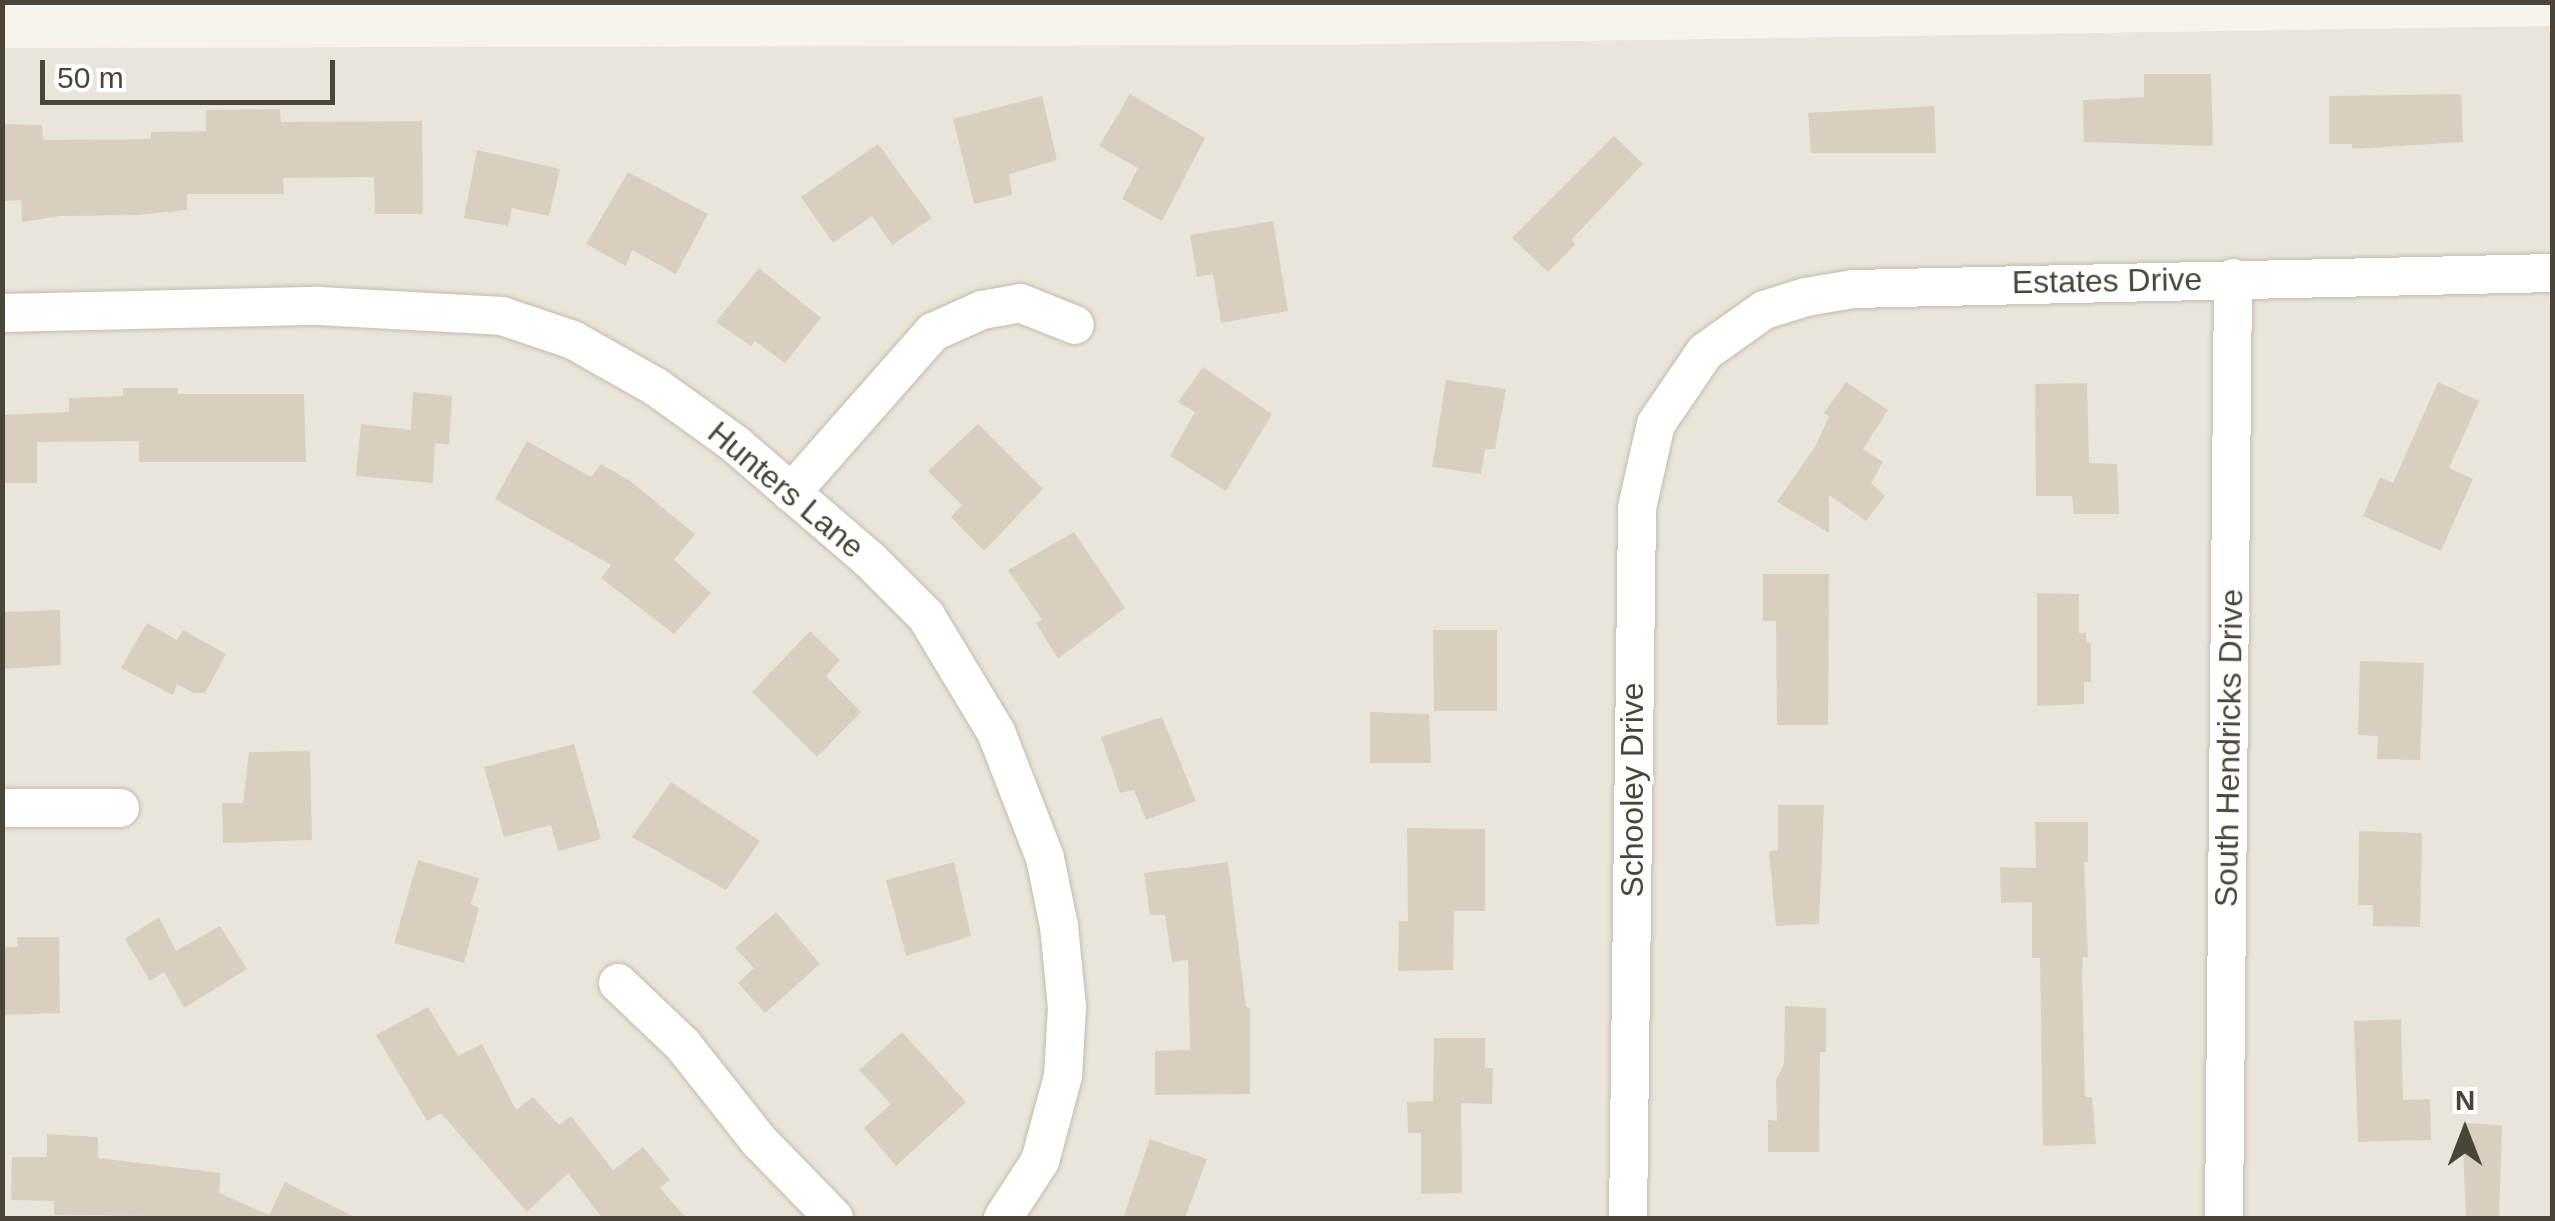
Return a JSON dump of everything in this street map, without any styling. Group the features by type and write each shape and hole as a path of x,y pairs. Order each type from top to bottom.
{"street":[{"name":"Estates Drive","path":"1688,372 1727,333 1764,310 1806,297 1853,290 2552,273"},
{"name":"South Hendricks Drive","path":"2224,1218 2234,278"},
{"path":"791,493 933,332 982,310 1020,303 1074,325"},
{"name":"Hunters Lane","path":"2,313 319,306 502,316 574,340 656,387 734,443 791,493 926,616 996,732 1045,858 1066,972 1064,1076 1040,1161 1002,1218"},
{"name":"Schooley Drive","path":"1628,1218 1636,508 1656,424 1688,372"},
{"path":"2,808 120,808"},
{"path":"618,983 683,1045 760,1142 834,1218"}],"shaded area":[{"path":"2552,26 2552,1218 3,1218 2,48 1321,45"}],"building":[{"path":"2144,74 2211,74 2213,146 2084,142 2083,100 2144,97"},
{"path":"1130,94 1205,138 1162,221 1122,199 1138,168 1099,146"},
{"path":"2461,94 2463,142 2352,149 2352,144 2329,144 2329,96"},
{"path":"1042,96 1057,160 1009,174 1012,195 974,204 953,119"},
{"path":"1934,106 1936,153 1811,153 1808,113"},
{"path":"280,109 281,122 422,121 423,214 375,214 374,177 283,178 284,194 187,194 187,210 138,215 60,216 22,222 21,200 2,201 2,124 42,125 43,140 151,139 151,132 206,131 206,110"},
{"path":"1614,136 1643,164 1572,239 1575,245 1548,272 1512,238"},
{"path":"878,144 932,218 892,245 872,216 833,243 801,197"},
{"path":"477,150 560,169 549,216 512,208 508,226 464,218"},
{"path":"628,172 708,214 676,274 632,250 626,266 586,244"},
{"path":"1273,221 1288,311 1221,323 1213,274 1197,277 1190,235"},
{"path":"759,268 821,318 785,363 755,341 751,346 716,322"},
{"path":"1203,367 1272,414 1226,491 1170,456 1195,412 1178,402"},
{"path":"1446,380 1506,389 1495,449 1485,449 1481,474 1432,467"},
{"path":"1846,382 1888,410 1863,449 1883,462 1871,483 1885,496 1866,521 1829,495 1829,533 1777,502 1816,445 1829,416 1824,413"},
{"path":"2438,382 2479,401 2449,468 2473,479 2441,551 2363,516 2380,477 2393,483"},
{"path":"2087,383 2089,463 2117,464 2119,514 2074,514 2072,496 2036,496 2035,384"},
{"path":"123,388 178,388 178,394 304,394 306,462 139,462 139,441 37,442 37,483 2,483 2,415 69,412 69,398 123,396"},
{"path":"413,392 452,396 449,445 435,443 433,483 356,476 361,424 411,430"},
{"path":"978,424 1043,489 984,551 951,517 962,505 928,471"},
{"path":"527,441 591,477 601,464 630,481 695,534 674,560 711,593 674,634 601,578 611,565 495,499"},
{"path":"1074,532 1125,608 1058,659 1036,623 1042,620 1008,570"},
{"path":"1763,574 1829,574 1828,725 1777,725 1776,621 1763,621"},
{"path":"2037,593 2079,594 2079,633 2086,633 2086,642 2091,643 2091,682 2084,682 2084,704 2037,706"},
{"path":"60,610 61,665 2,669 2,612"},
{"path":"147,623 177,640 183,630 226,654 205,693 193,693 177,684 173,695 121,668"},
{"path":"1433,630 1497,630 1497,711 1434,711"},
{"path":"810,631 840,660 826,676 861,712 817,757 752,692"},
{"path":"2360,661 2424,663 2420,760 2377,759 2378,736 2358,735"},
{"path":"1370,712 1429,714 1431,763 1370,763"},
{"path":"1162,717 1196,801 1146,820 1134,790 1120,793 1101,737"},
{"path":"574,744 601,839 558,851 551,825 504,837 484,767"},
{"path":"310,751 312,840 223,843 222,803 243,803 249,752"},
{"path":"671,782 760,841 726,890 632,837"},
{"path":"1778,805 1824,805 1819,924 1776,926 1769,851 1778,850"},
{"path":"2035,822 2088,822 2088,862 2084,862 2088,958 2083,957 2082,971 2085,1097 2092,1097 2096,1144 2043,1146 2040,958 2032,958 2032,902 2001,903 2000,867 2036,868"},
{"path":"1407,828 1485,829 1485,911 1454,911 1453,970 1398,971 1399,921 1408,921"},
{"path":"2359,831 2422,833 2420,927 2373,926 2373,905 2358,905"},
{"path":"418,860 479,878 471,904 479,908 464,963 394,943"},
{"path":"954,862 971,936 906,956 886,880"},
{"path":"1228,862 1246,1007 1250,1008 1250,1094 1155,1095 1155,1051 1190,1050 1188,960 1172,962 1165,915 1150,915 1144,873"},
{"path":"776,912 820,964 765,1013 738,983 754,968 735,948"},
{"path":"159,917 176,951 220,926 247,969 184,1008 164,972 150,981 125,939"},
{"path":"17,937 59,937 60,1013 2,1015 2,947 18,947"},
{"path":"1785,1006 1826,1008 1826,1052 1820,1052 1819,1152 1768,1152 1768,1120 1777,1121 1776,1080 1784,1064"},
{"path":"428,1007 458,1056 482,1044 516,1110 533,1097 559,1125 571,1116 613,1170 643,1147 670,1180 660,1188 686,1218 602,1218 568,1173 527,1212 441,1113 427,1121 376,1035"},
{"path":"2401,1019 2403,1100 2430,1099 2431,1140 2358,1142 2354,1021"},
{"path":"902,1032 966,1102 896,1166 864,1128 891,1104 859,1070"},
{"path":"1434,1038 1485,1038 1485,1068 1493,1068 1492,1104 1461,1103 1462,1193 1421,1194 1421,1133 1408,1133 1407,1102 1433,1101"},
{"path":"2462,1123 2502,1125 2499,1218 2466,1218"},
{"path":"47,1134 98,1137 98,1158 221,1173 219,1193 269,1215 285,1182 357,1218 54,1215 54,1201 11,1200 12,1157 47,1157"},
{"path":"1150,1139 1207,1159 1185,1218 1123,1218"}]}
